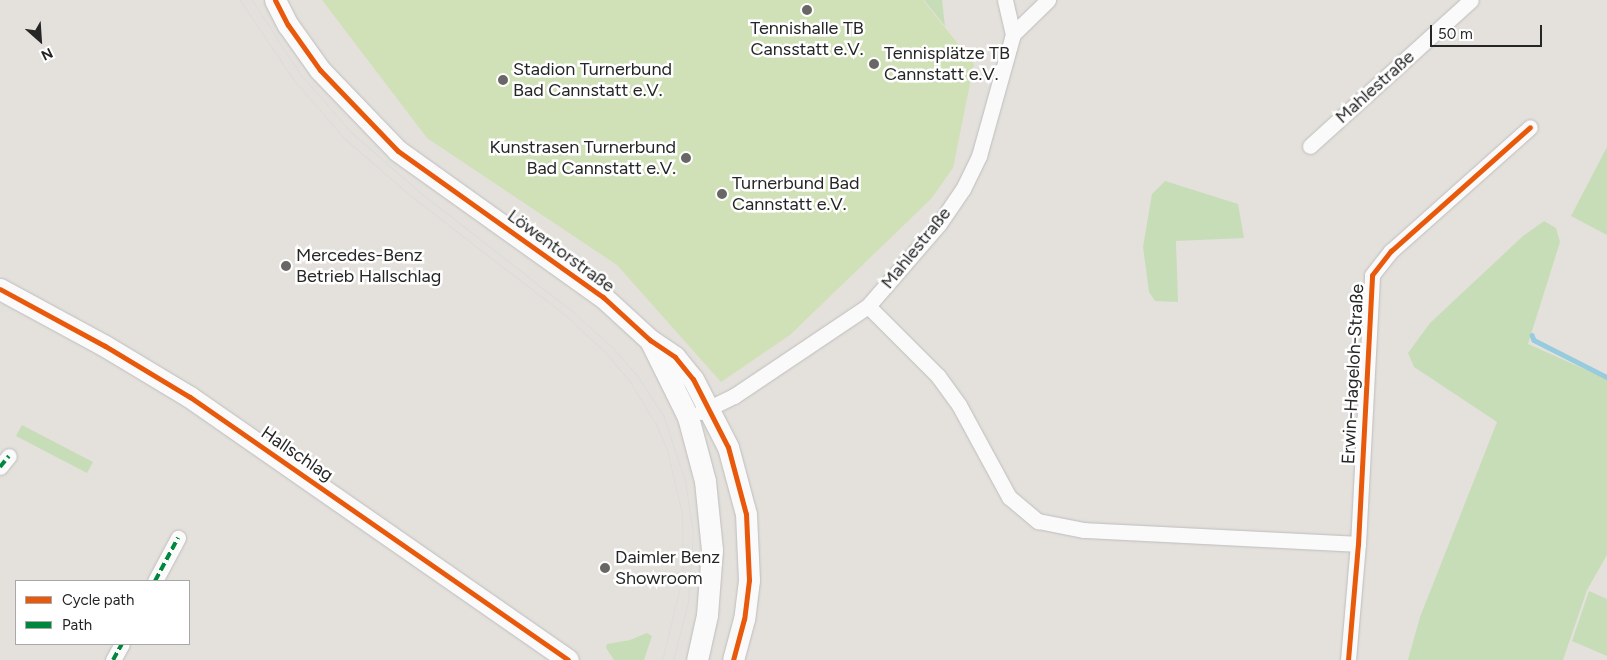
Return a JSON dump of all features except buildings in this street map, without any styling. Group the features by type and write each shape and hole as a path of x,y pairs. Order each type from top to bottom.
{"main road":[{"name":"Löwentorstraße","path":"275,0 288,25 320,70 398,151 457,196 568,270 650,340 675,357 710,408 728,447 742,488 749,539 744,619 733,660"},
{"name":"Hallschlag","path":"0,289 105,346 190,397 568,660"},
{"name":"Löwentorstraße","path":"650,340 688,417 705,481 712,550 706,615 697,660"}],"street":[{"path":"1004,0 1013,34 1048,0"},
{"name":"Mahlestraße","path":"1310,146 1462,3"},
{"name":"Mahlestraße","path":"688,417 734,396 868,306 939,224 963,189 979,156 1013,34"},
{"name":"Erwin-Hageloh-Straße","path":"1348,660 1358,544 1372,275 1391,251 1530,127"},
{"path":"868,306 938,376 959,405 1008,497 1038,521 1084,530 1358,544"},
{"path":"156,580 178,538"},
{"path":"113,660 121,645"}],"green space":[{"name":"Turnerbund Bad Cannstatt e.V.","path":"322,0 923,0 974,64 953,168 931,199 790,335 721,382 617,265 427,138"},
{"path":"924,0 942,0 945,26"},
{"path":"1607,147 1607,235 1571,216"},
{"path":"1165,181 1238,204 1244,238 1176,241 1178,302 1155,301 1149,292 1143,247 1152,194"},
{"path":"1544,221 1556,228 1560,242 1528,344 1607,379 1607,555 1587,590 1563,660 1408,660 1420,617 1497,422 1414,367 1408,353 1430,323 1523,236"},
{"path":"22,425 93,462 87,473 16,436"},
{"path":"1589,591 1607,599 1607,656 1572,641"},
{"path":"647,633 652,636 644,660 614,660 606,648 607,644 630,640"}],"waterway":[{"path":"1532,335 1534,340 1607,377"}],"tram line":[{"path":"240,0 293,79 344,138 411,196 566,316 606,353 630,382 657,426 667,450 682,514 683,575 662,660"},
{"path":"252,0 300,74 352,133 417,190 572,311 612,347 638,377 663,415 685,481 693,533 688,602 673,660"}],"marked path":[{"path":"0,467 9,456"},
{"path":"156,580 178,538"},
{"path":"113,660 121,645"}],"cycle path":[{"path":"275,0 288,25 320,70 398,151 603,297 650,340 675,357 693,379 728,447 746,514 749,580 744,619 733,660"},
{"path":"1348,660 1358,544 1372,275 1391,251 1530,127"},
{"path":"0,289 105,346 190,397 568,660"}],"place":[{"name":"Tennishalle TB Cansstatt e.V.","path":"807,10"},
{"name":"Tennisplätze TB Cannstatt e.V.","path":"874,64"},
{"name":"Stadion Turnerbund Bad Cannstatt e.V.","path":"503,80"},
{"name":"Kunstrasen Turnerbund Bad Cannstatt e.V.","path":"686,158"},
{"name":"Turnerbund Bad Cannstatt e.V.","path":"722,194"},
{"name":"Mercedes-Benz Betrieb Hallschlag","path":"286,266"},
{"name":"Daimler Benz Showroom","path":"605,568"}]}
